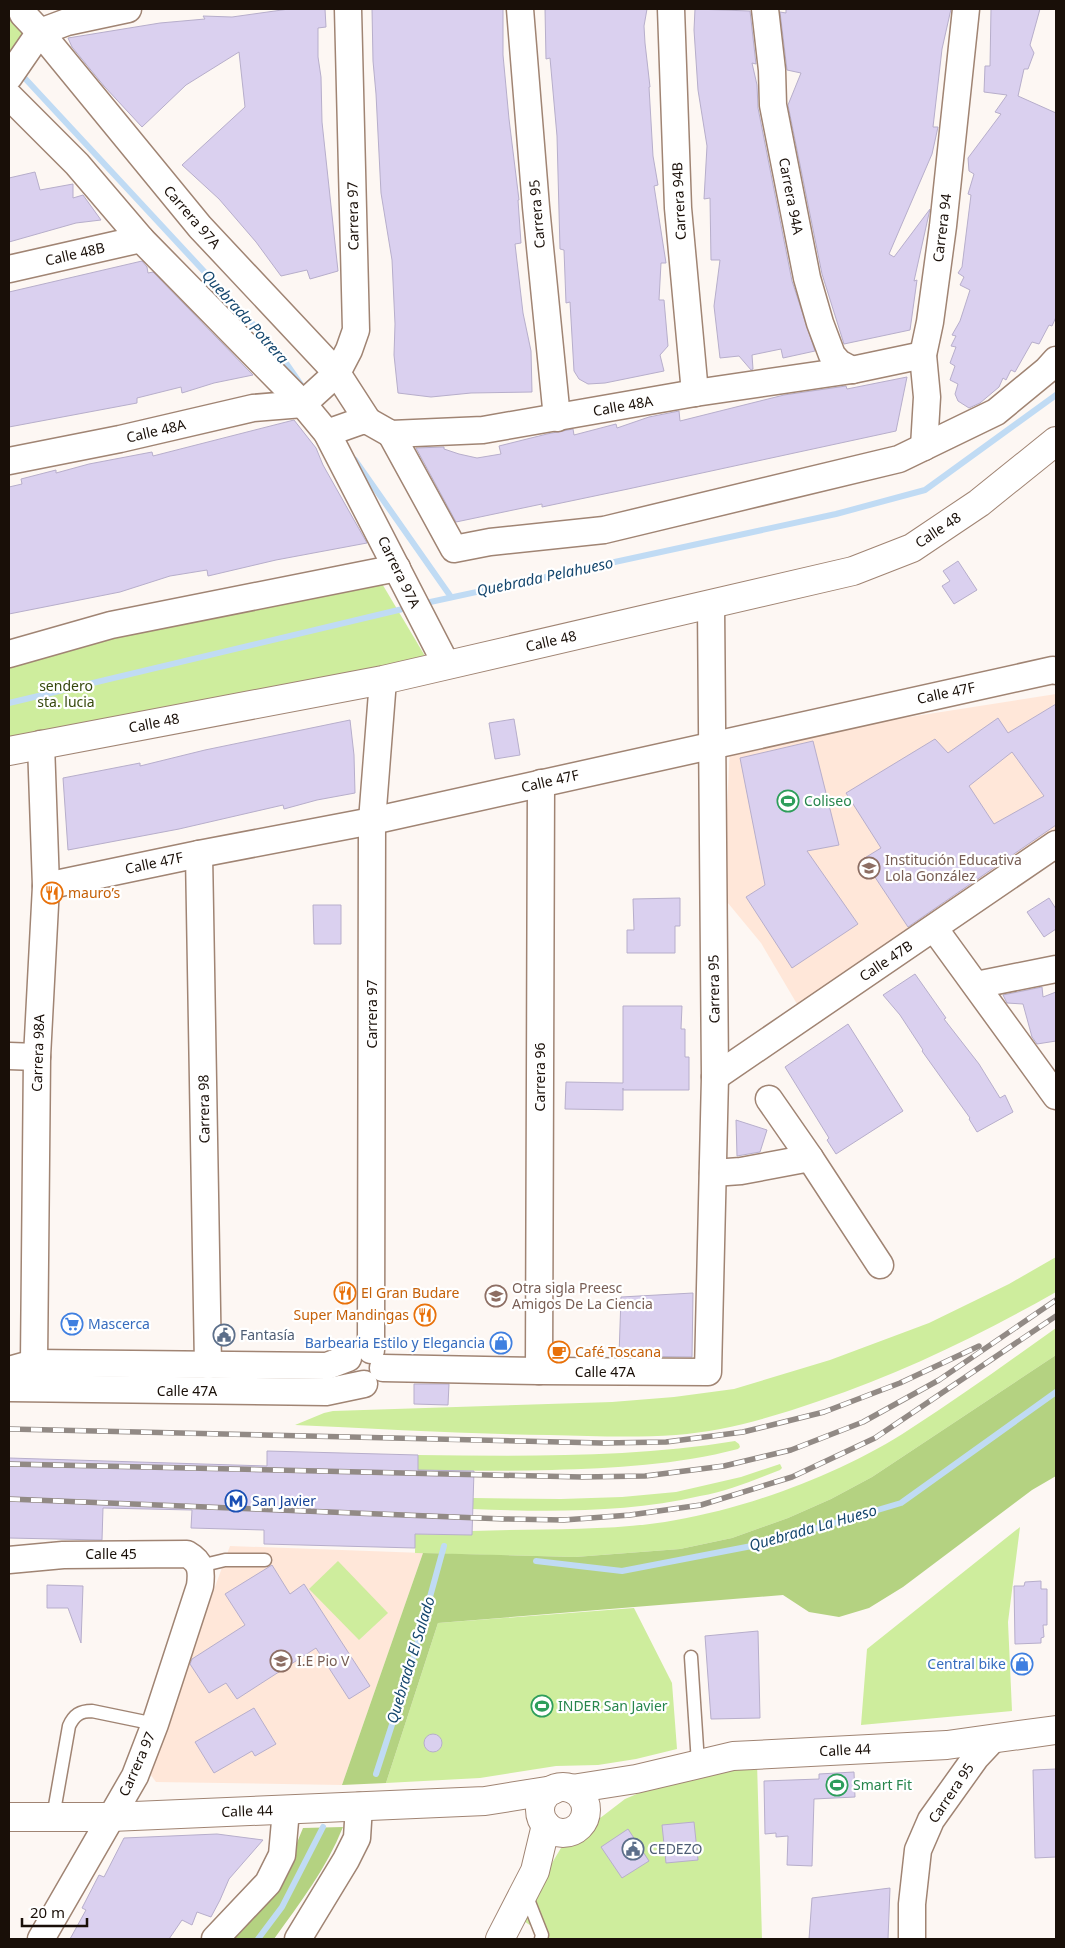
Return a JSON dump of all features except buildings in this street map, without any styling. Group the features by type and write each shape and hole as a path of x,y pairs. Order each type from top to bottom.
{"street":[{"name":"Carrera 97A","path":"21,9 36,37 200,228 335,375 365,421"},
{"path":"9,77 36,37 67,22 128,9"},
{"name":"Carrera 97","path":"305,402 335,375 349,350 356,330 348,9"},
{"name":"Carrera 95","path":"520,9 536,208 557,418"},
{"name":"Carrera 94B","path":"671,9 678,208 695,393"},
{"name":"Carrera 94A","path":"765,9 772,70 773,105 807,278 832,355 839,363 852,370"},
{"name":"Carrera 94","path":"924,447 927,398 923,355 930,322 943,226 966,9"},
{"name":"Carrera 97A","path":"9,96 77,164 141,238 305,402 330,432 401,578 446,664"},
{"name":"Calle 48B","path":"9,269 141,238"},
{"name":"Calle 48A","path":"392,434 483,430 695,393 852,370 923,355"},
{"path":"330,432 365,421 392,434 454,549 490,542 604,530 899,459 996,412 1047,370 1056,360"},
{"name":"Calle 48A","path":"9,461 120,439 253,408 305,402"},
{"name":"Calle 48","path":"9,751 383,680 853,571 912,548 979,503 1056,441"},
{"path":"9,654 110,625 401,578"},
{"name":"Carrera 95","path":"708,1372 715,1077 711,605"},
{"name":"Calle 47F","path":"46,886 372,821 711,744 1054,670"},
{"name":"Carrera 97","path":"367,1365 372,821 383,680"},
{"name":"Carrera 98A","path":"34,1363 37,1057 46,886 41,744"},
{"name":"Carrera 96","path":"539,1371 541,783"},
{"name":"Calle 47B","path":"715,1077 1056,844"},
{"name":"Carrera 98","path":"199,854 208,1365"},
{"path":"934,928 1056,1096"},
{"path":"976,984 1056,970"},
{"path":"9,1056 37,1057"},
{"path":"769,1099 880,1265"},
{"path":"713,1173 741,1171 810,1158"},
{"name":"Calle 47A","path":"9,1370 34,1363 367,1365 539,1371 708,1372"},
{"name":"Calle 47A","path":"9,1388 326,1392 367,1365"},
{"name":"Calle 45","path":"9,1560 63,1555 187,1554 196,1559 201,1570"},
{"name":"Carrera 97","path":"41,1939 132,1782 155,1724 200,1586 201,1570"},
{"name":"Calle 44","path":"9,1817 111,1817 485,1801 636,1779 733,1756 947,1745 1056,1730"},
{"name":"Carrera 95","path":"912,1939 912,1904 918,1850 931,1820 976,1757 991,1740"},
{"name":"Calle 44","path":"578,1824 636,1779"},
{"path":"500,1939 530,1882 578,1824 585,1803 582,1797 563,1789 544,1798 541,1804 544,1821 530,1882"},
{"name":"Calle 44","path":"485,1801 544,1821"},
{"path":"298,1939 346,1860 357,1838 359,1806"},
{"path":"215,1939 268,1883 282,1855 286,1810"},
{"path":"544,1821 558,1832 578,1824"}],"lane":[{"path":"201,1570 225,1560 265,1560"},
{"path":"692,1658 698,1763"},
{"path":"53,1817 69,1726 72,1719 84,1711 92,1711 155,1724"},
{"path":"530,1882 542,1935 540,1939"}],"shaded area":[{"name":"Institución Educativa Lola González","path":"1056,694 1056,838 902,944 797,1004 761,943 723,897 730,745"},
{"path":"230,1546 423,1553 342,1785 156,1782 144,1766 188,1660"}],"green space":[{"path":"9,13 27,31 20,50 9,54"},
{"name":"sendero sta. lucia","path":"381,582 425,656 9,752 9,661"},
{"path":"1056,1257 1056,1292 999,1323 910,1366 850,1390 731,1427 676,1435 628,1437 486,1434 295,1425 333,1411 612,1402 674,1397 734,1389 830,1360 929,1323 1009,1284"},
{"path":"1056,1328 1056,1355 872,1477 831,1499 788,1518 732,1538 680,1549 575,1557 415,1553 415,1534 471,1535 472,1531 600,1528 652,1524 705,1514 766,1497 857,1460 884,1445 984,1379"},
{"path":"1056,1355 1056,1476 1032,1490 903,1587 869,1608 839,1617 809,1612 783,1595 438,1623 386,1783 342,1785 423,1553 575,1557 680,1549 732,1538 788,1518 831,1499 872,1477"},
{"path":"735,1441 739,1444 740,1447 738,1449 692,1459 645,1465 552,1470 418,1470 418,1455 577,1455 696,1447"},
{"path":"780,1464 782,1468 780,1470 741,1485 672,1502 587,1510 529,1511 472,1509 473,1498 561,1499 622,1497 676,1492 741,1477"},
{"path":"1020,1527 1008,1622 1012,1711 861,1725 867,1649"},
{"path":"338,1561 388,1613 359,1640 309,1589"},
{"name":"INDER San Javier","path":"634,1608 672,1683 677,1749 636,1759 598,1765 556,1766 480,1778 386,1783 438,1623"},
{"path":"757,1762 762,1939 538,1939 536,1929 519,1918 561,1848 625,1799 658,1785"},
{"path":"343,1827 321,1871 274,1939 228,1939 291,1857 303,1828"}],"waterway":[{"name":"Quebrada Potrera","path":"20,73 277,350 304,389"},
{"name":"Quebrada Pelahueso","path":"421,604 836,514 925,490 1056,395"},
{"name":"Quebrada Potrera","path":"355,460 451,597"},
{"name":"Quebrada Pelahueso","path":"9,703 411,607"},
{"name":"Quebrada La Hueso","path":"536,1561 622,1571 767,1543 901,1503 1056,1392"},
{"name":"Quebrada El Salado","path":"376,1774 411,1666 444,1546"},
{"name":"Quebrada El Salado","path":"258,1939 282,1907 323,1827"}],"railway":[{"path":"9,1464 581,1477 645,1476 724,1466 791,1450 863,1422 939,1380 1056,1300"},
{"path":"9,1499 564,1520 630,1515 701,1505 792,1477 875,1438 1056,1316"},
{"path":"9,1429 602,1443 666,1442 743,1432 824,1412 900,1383 979,1346"}],"place":[{"name":"Coliseo","path":"788,801"},
{"name":"Institución Educativa Lola González","path":"869,868"},
{"name":"mauro’s","path":"52,893"},
{"name":"El Gran Budare","path":"345,1293"},
{"name":"Otra sigla Preesc Amigos De La Ciencia","path":"496,1296"},
{"name":"Super Mandingas","path":"425,1315"},
{"name":"Mascerca","path":"72,1324"},
{"name":"Fantasía","path":"224,1335"},
{"name":"Barbearia Estilo y Elegancia","path":"501,1343"},
{"name":"Café Toscana","path":"559,1352"},
{"name":"San Javier","path":"236,1501"},
{"name":"I.E Pio V","path":"281,1661"},
{"name":"Central bike","path":"1022,1664"},
{"name":"INDER San Javier","path":"542,1706"},
{"name":"Smart Fit","path":"837,1785"},
{"name":"CEDEZO","path":"633,1849"}]}
